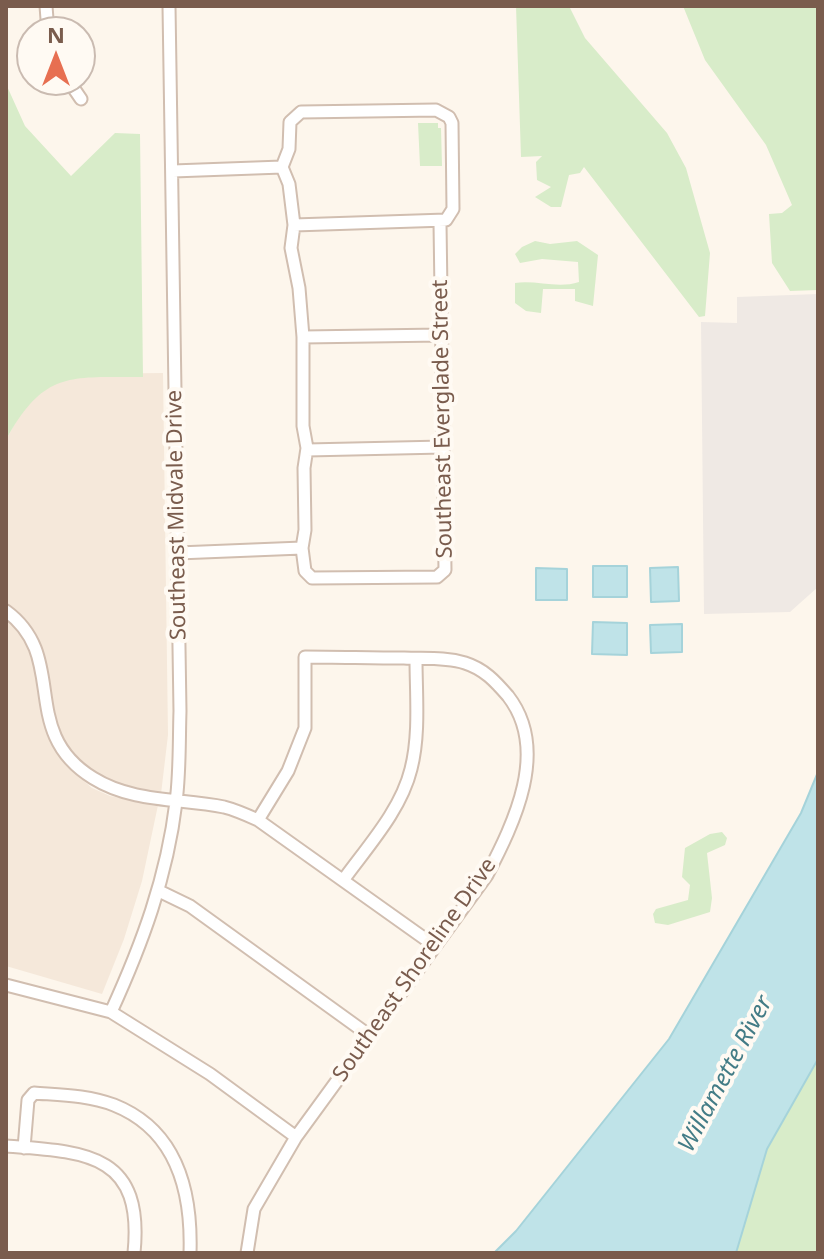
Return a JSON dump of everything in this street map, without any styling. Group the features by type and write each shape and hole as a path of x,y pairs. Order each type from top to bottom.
{"street":[{"name":"Southeast Midvale Drive","path":"111,1012 143,939 159,891 176,801 180,711 169,6"},
{"path":"282,167 289,149 290,122 297,114 436,110 443,112 452,123 451,216 440,223 294,225"},
{"path":"173,171 282,167"},
{"path":"178,553 302,548 307,450 303,426 303,337 299,288 291,248 294,225 289,179 282,167"},
{"name":"Southeast Everglade Street","path":"302,548 308,576 312,578 442,575 445,570 440,223"},
{"path":"303,337 441,335"},
{"path":"307,450 443,447"},
{"path":"6,611 20,624 36,649 42,665 48,721 61,749 71,761 114,789 138,796 225,807 258,820 435,946"},
{"name":"Southeast Shoreline Drive","path":"247,1253 254,1209 296,1137 487,875 505,840 519,803 527,751 516,707 486,672 463,662 305,657 305,728 288,771 258,820"},
{"path":"344,879 395,807 411,770 416,714 416,659"},
{"path":"159,891 190,906 370,1036"},
{"path":"6,985 111,1012 210,1074 296,1137"},
{"path":"24,1148 28,1100 34,1093 80,1096 115,1105 145,1123 166,1145 179,1169 189,1201 190,1253"},
{"path":"6,1146 72,1152 99,1161 114,1171 128,1189 134,1207 134,1253"}],"shaded area":[{"path":"818,294 818,587 790,612 704,614 701,322 737,323 737,297"},
{"path":"163,373 168,735 161,794 131,790 97,777 75,758 67,766 92,788 110,796 158,805 142,881 102,994 6,966 6,440 35,395 64,374"}],"green space":[{"path":"516,6 569,6 585,38 667,133 686,168 710,253 705,316 699,317 584,167 580,173 569,175 561,207 551,207 535,197 551,187 537,180 536,162 542,156 521,157"},
{"path":"683,6 818,6 818,290 790,291 772,263 769,214 782,213 792,205 766,145 705,60"},
{"path":"6,84 25,126 71,176 115,133 140,134 143,377 97,377 62,382 34,400 6,440"},
{"path":"418,123 438,123 438,128 441,128 442,166 420,166"},
{"path":"535,241 550,244 577,241 598,255 593,306 575,301 575,289 543,289 541,313 526,311 515,303 515,283 563,285 579,282 578,262 542,259 520,263 515,254"},
{"path":"722,832 727,838 725,845 707,853 712,898 710,912 668,925 655,923 653,914 656,909 688,900 690,885 682,877 685,848 710,834"},
{"path":"818,1059 818,1253 736,1253 767,1149"}],"water":[{"path":"593,566 627,566 627,597 593,597"},
{"path":"678,567 679,601 651,602 650,568"},
{"path":"536,568 567,569 567,600 536,600"},
{"path":"593,622 627,623 627,655 592,654"},
{"path":"682,624 682,652 651,653 650,625"},
{"name":"Willamette River","path":"818,772 818,1059 767,1149 736,1253 494,1253 516,1231 669,1039 801,813"}]}
